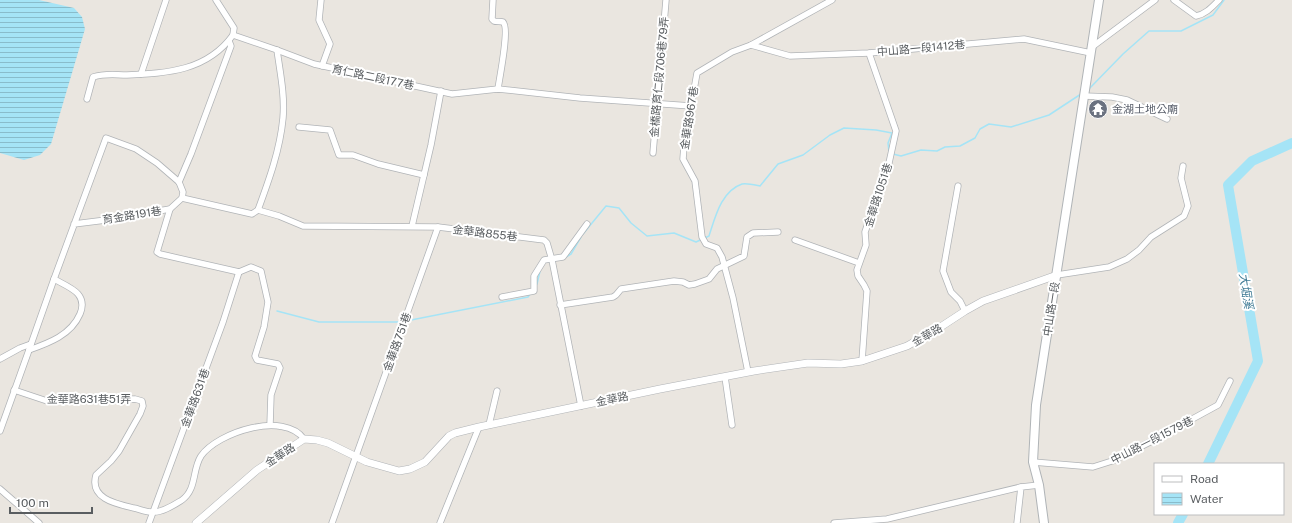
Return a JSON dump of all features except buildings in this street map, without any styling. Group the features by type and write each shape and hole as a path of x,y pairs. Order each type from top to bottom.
{"main road":[{"path":"1092,50 1099,0"},
{"name":"中山路一段","path":"1044,523 1039,485 1033,462 1036,405 1092,50"}],"street":[{"path":"142,74 166,0"},
{"path":"87,99 94,77 103,74 142,74 176,70 195,65 209,59 229,41 233,35 234,28 216,0"},
{"path":"321,0 319,20 330,44 322,66"},
{"path":"493,0 492,19 494,21 504,23 506,28 504,53 498,89"},
{"name":"金橋路育仁段706巷79弄","path":"653,153 666,0"},
{"name":"金華路967巷","path":"748,372 733,298 722,258 717,248 706,244 702,237 696,185 683,159 697,73 703,68 732,52 751,45 832,0"},
{"path":"1092,50 1155,0"},
{"path":"1174,0 1196,16 1202,15 1212,8 1219,0"},
{"name":"育仁路二段177巷","path":"233,35 322,66 452,94 498,89 691,106"},
{"name":"中山路一段1412巷","path":"751,45 790,56 869,53 1024,39 1092,50"},
{"path":"180,182 231,46 229,41"},
{"path":"258,210 274,164 283,118 283,96 277,50"},
{"name":"金華路1051巷","path":"862,361 867,291 858,276 857,270 866,245 866,232 889,163 896,131 869,53"},
{"path":"412,226 431,145 441,91"},
{"path":"1084,96 1112,97 1127,100 1167,119"},
{"path":"299,127 330,130 339,155 353,155 378,164 424,175"},
{"path":"0,431 106,138 136,149 157,163 180,182 183,192 182,198"},
{"path":"1057,275 1109,267 1127,260 1151,237 1184,216 1188,206 1182,178 1183,166"},
{"path":"958,186 943,271 951,292 960,301 965,311"},
{"name":"金華路855巷","path":"182,198 252,214 258,210 279,216 303,226 438,227 544,240 547,243 552,261 581,406"},
{"name":"育金路191巷","path":"74,224 170,209 182,198"},
{"path":"170,209 157,252 160,254 239,272 251,267 261,270 268,302 264,328 255,356 257,360 278,364 280,368 271,395 270,425"},
{"path":"502,297 534,290 534,276 544,260 552,261 563,257 587,224"},
{"name":"金華路751巷","path":"332,523 438,227"},
{"path":"560,306 613,297 621,289 674,281 683,282 689,285 695,284 709,279 717,269 723,265 744,256 746,237 753,233 778,232"},
{"path":"795,240 859,263"},
{"name":"金華路631巷","path":"148,523 223,322 239,272"},
{"name":"金華路","path":"196,523 257,470 304,440 317,440 328,443 382,467 400,471 410,469 425,462 449,436 455,433 480,427 748,372 808,363 841,364 862,361 907,346 940,328 983,301 1057,275"},
{"path":"29,350 50,342 66,333 77,320 81,312 82,307 78,294 54,279"},
{"path":"0,358 31,344"},
{"path":"725,377 732,425"},
{"name":"中山路一段1579巷","path":"1033,462 1093,467 1112,461 1218,405 1230,381"},
{"name":"金華路631巷51弄","path":"14,390 47,401 135,399 142,401 143,406 140,414 123,445 111,462 96,475 95,484 100,494 105,499 152,512"},
{"path":"489,425 497,391"},
{"path":"152,512 168,508 190,493 200,457 216,442 241,430 270,425 285,427 301,436 304,440"},
{"path":"440,523 480,427"},
{"path":"834,523 887,519 1021,487 1039,485"},
{"path":"1016,523 1021,487"},
{"path":"0,489 39,523"}],"water":[{"path":"0,0 39,0 74,8 82,17 85,29 51,144 40,155 24,160 0,153"}],"waterway":[{"path":"1088,90 1123,54 1149,31 1181,31 1213,15 1224,0"},
{"path":"893,154 901,156 921,150 937,151 945,147 960,146 975,138 980,129 989,124 1011,127 1049,115 1081,94"},
{"path":"583,234 606,206 619,208 631,223 647,236 674,233 696,242 709,236 720,206 724,199 735,188 742,184 760,186 778,164 803,155 830,135 844,128 876,130 892,133 888,143 889,152"},
{"name":"大堀溪","path":"1208,463 1258,361 1228,185 1252,161 1292,143"},
{"path":"566,257 571,254 581,237"},
{"path":"537,284 540,271"},
{"path":"406,321 528,297 530,294"},
{"path":"277,311 319,322 402,322"},
{"name":"大堀溪","path":"1178,523 1182,515"}],"place":[{"name":"金湖土地公廟","path":"1098,109"}]}
